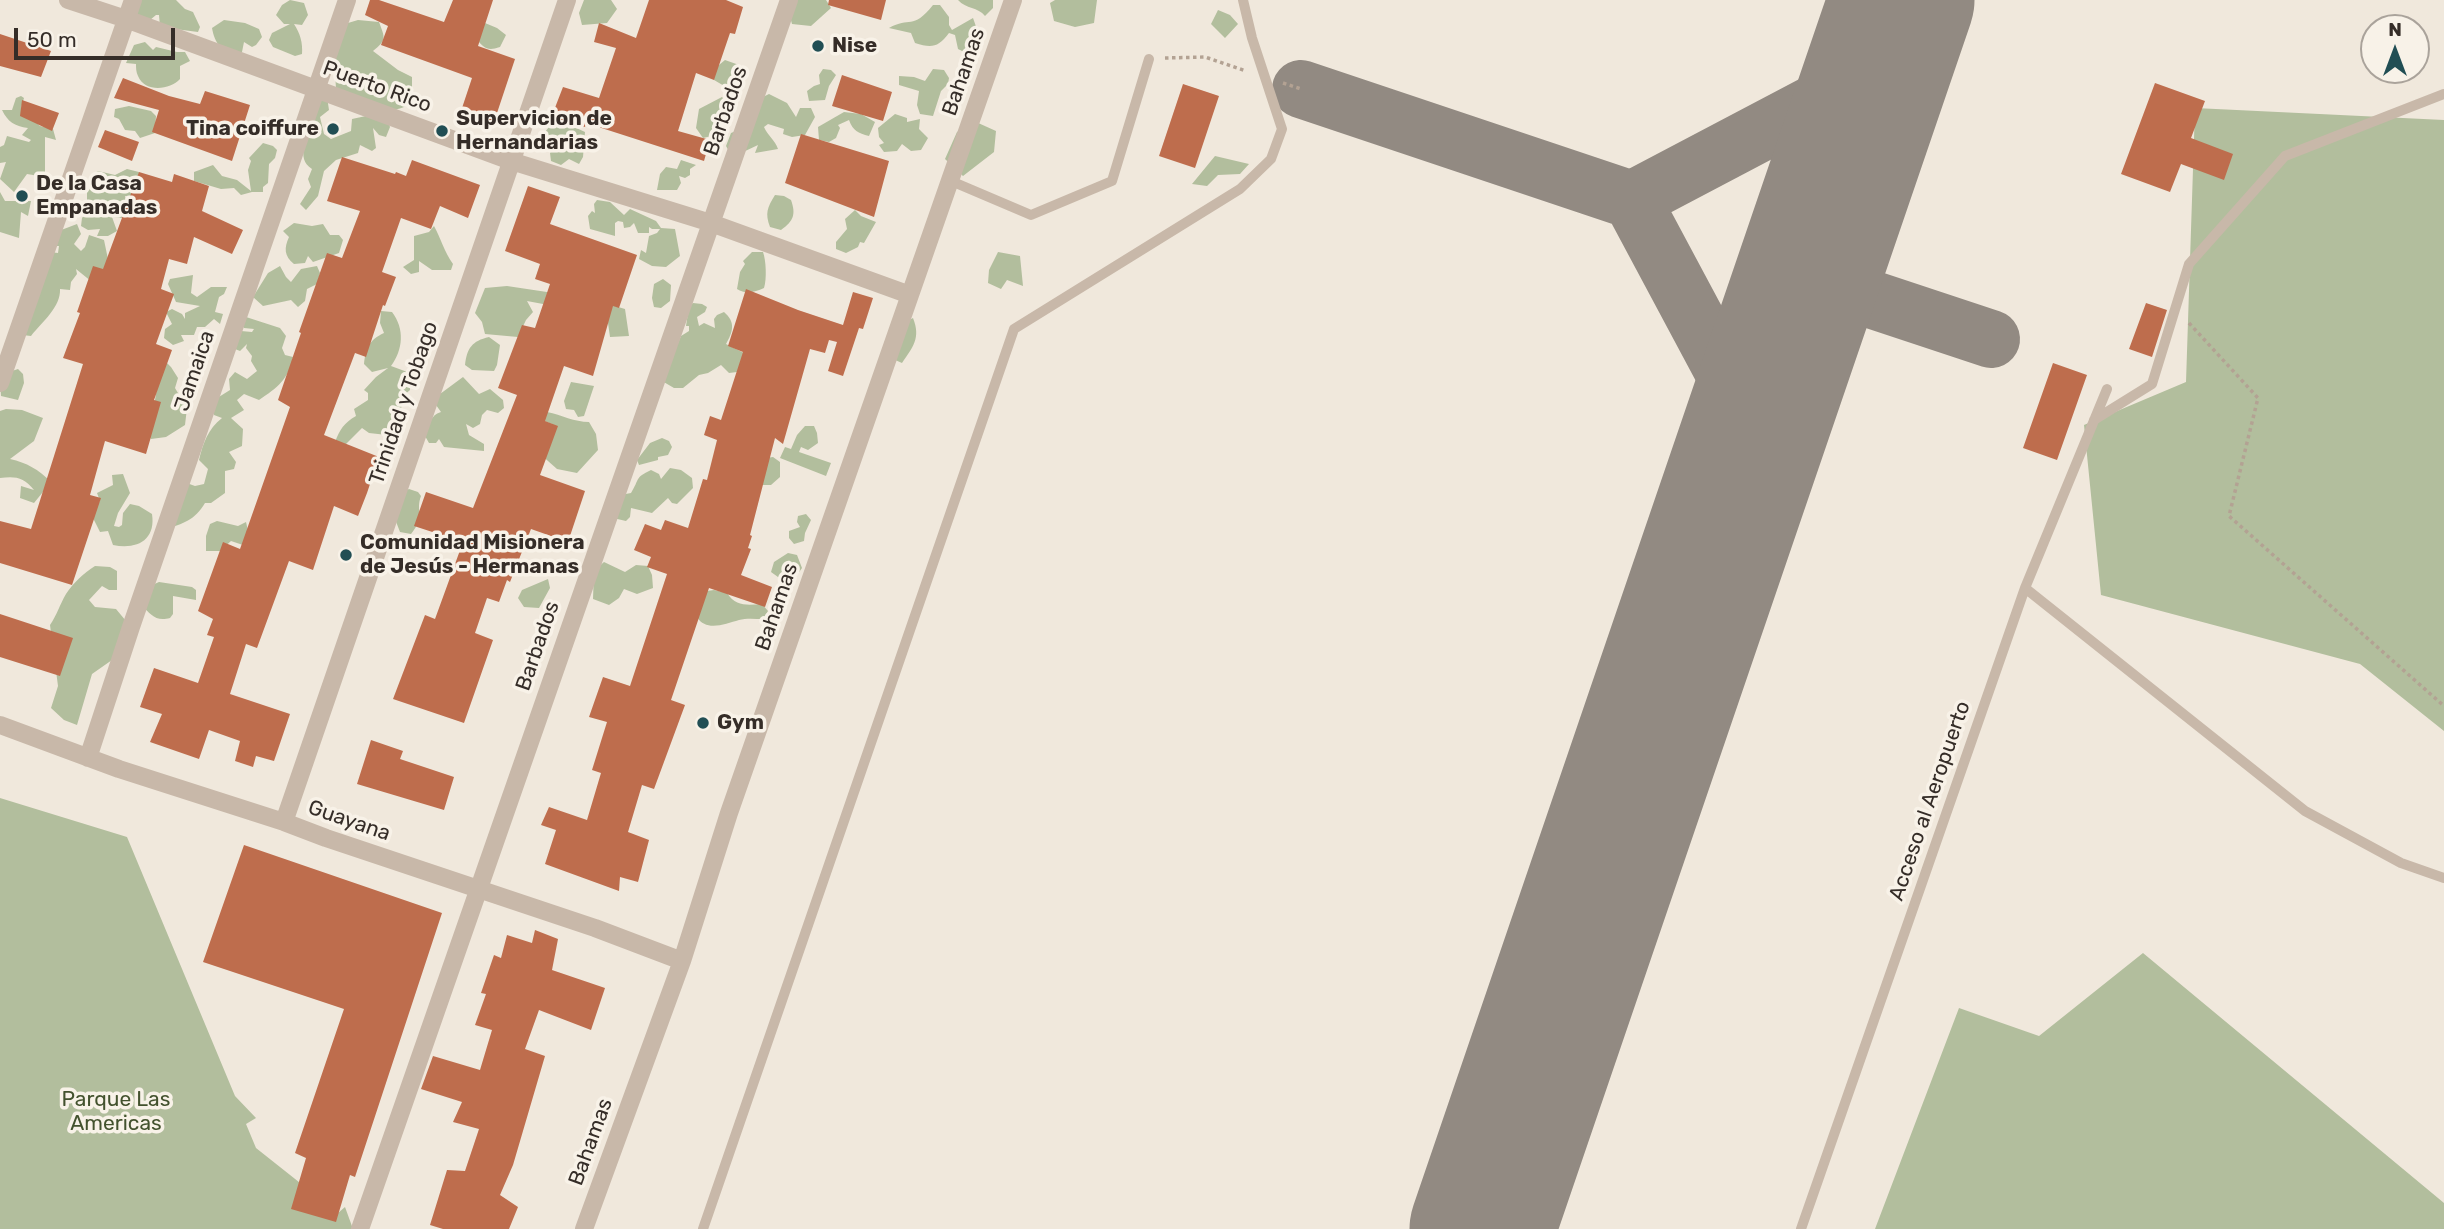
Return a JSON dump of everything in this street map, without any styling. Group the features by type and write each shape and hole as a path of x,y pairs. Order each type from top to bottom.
{"street":[{"name":"Puerto Rico","path":"68,0 127,19 512,161 711,223 910,295"},
{"path":"0,383 133,0"},
{"name":"Jamaica","path":"89,758 131,627 347,0"},
{"name":"Trinidad y Tobago","path":"284,822 567,0"},
{"name":"Barbados","path":"360,1229 789,0"},
{"name":"Bahamas","path":"584,1229 682,961 734,801 1013,0"},
{"name":"Guayana","path":"0,725 89,758 595,928 682,961"}],"lane":[{"path":"702,1229 1014,329 1240,189 1271,159 1282,129 1252,38 1243,0"},
{"path":"951,181 1031,215 1112,181 1149,59"},
{"path":"2094,420 2152,384 2189,264 2285,156 2444,94"},
{"name":"Acceso al Aeropuerto","path":"1801,1229 2025,589 2107,389"},
{"path":"2025,589 2305,811 2401,863 2444,878"}],"path":[{"path":"1149,59 1205,57 1301,89"},
{"path":"2175,308 2258,398 2229,516 2444,706"}],"green space":[{"path":"130,0 176,0 185,9 193,12 200,27 198,32 160,27 159,15 150,20 138,18"},
{"path":"290,0 304,3 308,15 302,25 294,24 301,38 302,50 302,54 295,56 273,47 269,40 272,33 290,24 284,24 276,15 282,5"},
{"path":"584,0 611,0 617,9 607,23 582,25 579,13"},
{"path":"794,0 826,0 831,8 811,26 792,24 789,13"},
{"path":"958,0 993,0 993,8 985,16"},
{"path":"1055,0 1097,0 1094,23 1075,27 1054,21 1050,3"},
{"path":"933,5 940,5 949,17 952,30 973,18 979,35 975,45 964,52 958,49 955,35 949,33 938,44 926,46 915,43 911,33 889,28 915,21"},
{"path":"1218,10 1230,15 1238,24 1225,38 1211,24"},
{"path":"224,20 245,23 259,29 262,37 252,47 244,42 242,52 225,50 215,39 212,28"},
{"path":"358,20 379,22 384,38 373,51 412,77 412,103 402,108 382,110 336,89 335,71 328,54 338,26"},
{"path":"485,23 506,35 500,47 486,48 476,38"},
{"path":"145,42 153,50 156,47 185,52 190,61 180,66 180,79 176,83 158,88 146,85 136,72 136,64 126,63 134,45"},
{"path":"725,60 739,65 733,70 738,72 734,87 726,87 714,80 713,70"},
{"path":"823,69 831,70 836,75 825,100 809,101 807,91 820,84 819,75"},
{"path":"933,69 944,70 949,78 948,84 941,91 933,116 920,114 917,105 919,91 899,85 899,76 925,81"},
{"path":"769,94 787,103 796,117 800,108 811,108 815,117 805,135 792,137 783,134 784,129 768,124 764,127 778,149 755,153 758,145 741,153 730,153 726,146 731,133 743,128 753,102"},
{"path":"327,97 329,110 320,117 324,134 331,139 351,131 352,119 380,113 385,114 390,127 386,137 379,135 373,128 376,148 372,151 360,145 358,153 336,160 324,171 318,196 306,210 300,204 311,187 308,179 312,169 303,153 315,124 308,111 312,101"},
{"path":"722,97 727,103 718,131 716,135 703,138 696,128 699,109"},
{"path":"16,98 24,98 21,108 40,126 53,129 56,140 45,137 45,177 27,174 14,192 0,179 6,162 0,163 0,147 4,145 7,136 29,142 31,140 22,135 28,128 12,123 2,110 12,110"},
{"path":"129,106 151,111 156,116 155,133 140,138 135,131 125,130 119,119 114,117 115,109"},
{"path":"2195,108 2444,120 2444,731 2360,664 2101,595 2084,425 2186,382"},
{"path":"844,112 861,114 875,122 869,136 856,131 849,120 838,125 840,128 836,138 829,142 819,140 818,127"},
{"path":"895,114 907,118 907,122 920,119 919,129 928,138 921,150 911,151 902,144 897,151 884,152 879,145 884,143 879,137 878,128"},
{"path":"976,122 996,131 994,152 963,176 945,159 957,132"},
{"path":"572,126 585,132 583,157 579,164 569,159 561,165 551,161 550,153 556,145 556,136 546,142 540,138 549,127"},
{"path":"263,143 277,150 275,158 269,164 268,183 263,187 263,192 241,195 234,188 221,189 194,181 194,172 213,165 222,176 237,180 251,191 249,158"},
{"path":"1215,156 1249,164 1240,174 1218,175 1207,186 1192,184"},
{"path":"681,160 696,165 690,169 690,175 685,178 679,176 681,183 677,190 657,190 660,174 666,167 677,169"},
{"path":"127,169 139,172 137,197 125,196 131,219 112,217 117,231 108,236 97,236 100,229 88,230 81,226 82,218 88,210 105,216 111,215 87,203 87,192 95,184 93,174 98,171 115,175"},
{"path":"0,192 5,201 31,201 28,216 21,212 19,238 0,232"},
{"path":"775,195 791,200 793,209 793,217 781,230 770,227 767,214"},
{"path":"597,200 610,202 624,215 630,209 656,221 661,228 675,229 680,256 666,267 652,266 639,259 641,250 646,253 649,236 660,229 649,227 649,233 638,233 634,223 624,228 623,222 618,221 615,223 615,236 590,229 588,216 592,211 595,213 594,204"},
{"path":"855,210 861,216 876,222 864,243 860,242 858,247 846,253 836,249 836,242 847,229 845,219"},
{"path":"294,223 312,226 323,224 330,235 339,235 343,240 339,253 313,262 308,256 305,263 294,264 287,255 289,237 283,231"},
{"path":"77,224 81,234 74,244 81,251 89,235 104,240 109,264 92,282 76,269 77,274 71,282 70,290 60,289 54,308 31,336 14,334 50,252 58,253 59,246 54,246 56,232"},
{"path":"434,226 453,264 451,270 432,270 419,261 419,272 411,274 403,267 414,260 414,236 429,232"},
{"path":"752,252 763,252 765,284 764,288 757,291 744,292 737,289 740,272 745,264 743,261"},
{"path":"998,252 1020,256 1023,286 1007,280 1001,289 988,283 989,270"},
{"path":"280,266 291,282 301,269 317,266 320,273 317,284 307,289 305,301 298,307 291,300 263,306 253,297 268,273"},
{"path":"193,275 191,293 197,297 211,287 227,287 219,297 215,312 223,314 220,324 214,319 205,327 197,327 194,335 181,335 184,341 173,345 164,338 165,329 172,324 166,312 172,309 182,314 185,319 185,313 200,306 176,302 168,284 170,279"},
{"path":"663,279 671,285 670,301 661,308 654,307 654,284"},
{"path":"507,286 582,298 625,309 629,336 610,337 608,323 527,301 533,312 518,337 485,334 482,322 475,313 485,288"},
{"path":"693,303 707,307 705,312 697,317 699,326 704,323 715,328 714,319 724,312 732,327 726,344 746,354 737,372 729,373 721,365 699,375 683,388 674,388 662,381 681,336 689,331 689,326 686,326 689,306"},
{"path":"381,311 392,312 399,325 400,346 391,366 410,373 410,390 402,397 401,412 387,435 369,433 362,428 344,446 335,442 341,430 356,416 354,409 368,400 368,393 364,390 388,368 372,372 364,364 369,345 384,333 380,323"},
{"path":"246,317 280,328 286,336 282,348 285,355 293,357 289,371 281,382 259,400 244,394 237,400 244,410 231,418 243,429 242,446 229,452 236,462 234,469 225,471 225,493 211,503 205,503 197,514 188,520 165,529 181,481 195,486 204,484 208,469 199,460 204,442 222,418 214,415 214,400 230,390 229,379 235,372 247,379 257,371 246,348 247,344 240,351 235,349 241,331 252,332 254,329 244,328 241,323"},
{"path":"913,318 916,337 902,363 886,356 898,326"},
{"path":"489,337 500,345 494,371 472,370 465,365 469,350 474,343"},
{"path":"162,358 178,378 175,388 187,408 185,425 166,437 151,439 143,428 155,400"},
{"path":"18,369 23,374 24,383 18,400 1,396 0,380 6,373"},
{"path":"463,377 479,394 490,389 503,400 504,408 498,413 487,410 482,415 480,424 473,428 466,424 469,435 484,444 484,451 444,447 439,439 436,443 429,443 425,436 432,418 441,412 436,405 440,394"},
{"path":"571,382 594,386 584,416 578,417 574,410 566,409 564,401"},
{"path":"22,410 43,418 34,441 10,459 32,467 51,482 34,503 20,498 21,486 34,490 27,482 15,477 0,478 0,411"},
{"path":"547,412 589,422 596,434 598,450 577,473 557,469 539,453 552,424 542,420"},
{"path":"805,426 814,426 818,443 808,450 801,447 799,452 831,463 826,476 780,458 785,447 791,449 797,435"},
{"path":"662,438 669,441 672,447 668,455 639,465 637,460 650,443"},
{"path":"773,457 780,462 780,477 771,485 761,485 766,458"},
{"path":"670,468 681,470 692,478 693,488 677,504 668,498 652,513 631,508 630,517 626,521 613,518 615,496 631,493 638,479 651,470 659,474 661,479"},
{"path":"123,474 130,493 114,526 122,525 123,513 130,504 152,514 148,537 130,546 113,545 108,531 100,532 91,514 100,501 97,493 113,485 112,475"},
{"path":"409,489 421,496 418,523 411,534 400,532 395,519 396,495"},
{"path":"806,514 811,520 804,541 794,544 789,538 789,531 800,527 798,516"},
{"path":"217,521 238,526 246,522 252,548 231,541 220,551 206,551 206,536 210,524"},
{"path":"788,553 797,555 802,568 793,581 785,582 771,572 774,562"},
{"path":"604,562 625,572 636,565 648,566 653,588 637,594 624,589 619,598 609,605 593,599 594,571"},
{"path":"95,566 110,567 117,571 117,590 102,586 89,600 95,607 116,609 131,627 122,653 92,674 77,725 64,720 51,708 58,686 50,625 69,590"},
{"path":"548,579 550,588 539,608 524,607 518,598 522,590"},
{"path":"159,582 192,587 196,590 196,600 173,596 173,614 170,618 157,618 141,605 150,586"},
{"path":"707,591 727,593 738,603 762,604 768,611 763,619 742,619 716,626 705,624 697,617"},
{"name":"Parque Las Americas","path":"0,798 127,837 235,1096 256,1118 246,1124 256,1148 338,1213 345,1207 353,1229 0,1229"},
{"path":"2143,953 2444,1203 2444,1229 1875,1229 1959,1008 2039,1036"}],"building":[{"path":"370,0 379,0 444,22 453,0 493,0 478,46 515,59 494,122 461,111 472,78 381,45 388,26 365,15"},
{"path":"649,0 726,0 743,7 735,34 730,33 714,80 696,73 678,131 710,140 704,161 586,123 585,127 551,118 563,87 599,98 616,48 594,42 599,23 636,38"},
{"path":"829,0 886,0 881,20 828,5"},
{"path":"0,34 51,51 41,77 0,66"},
{"path":"842,75 892,92 883,121 832,106"},
{"path":"123,78 169,96 200,104 205,91 250,105 232,161 152,132 159,110 114,98"},
{"path":"2155,83 2205,101 2191,138 2233,154 2224,180 2181,164 2170,192 2121,174"},
{"path":"1183,84 1219,96 1195,168 1159,156"},
{"path":"22,100 59,113 52,131 20,116"},
{"path":"105,130 139,142 132,161 98,147"},
{"path":"801,134 889,161 874,217 785,183"},
{"path":"342,157 406,176 412,160 480,185 468,218 440,206 431,229 401,218 382,272 396,277 385,306 383,305 366,357 355,353 324,435 379,457 367,493 358,516 334,506 313,570 289,561 257,648 246,644 230,694 290,714 274,761 256,756 253,767 235,761 240,741 209,730 199,759 150,742 162,714 140,707 154,668 198,683 214,637 207,635 213,619 198,611 223,542 240,549 290,407 278,400 327,253 342,258 360,211 327,201"},
{"path":"139,172 172,182 174,174 209,186 202,211 243,230 232,254 194,237 187,264 169,259 161,289 174,294 156,344 172,350 154,400 161,402 146,454 105,441 90,495 101,498 72,585 0,563 0,521 31,529 83,364 63,358 80,313 77,312 93,266 103,269"},
{"path":"528,186 560,197 550,224 637,255 619,308 613,306 593,376 564,366 545,421 558,426 540,475 585,491 568,542 531,529 499,602 487,598 475,633 493,640 464,723 393,699 425,615 435,619 463,542 414,526 426,492 473,508 517,395 498,388 522,325 535,328 550,284 535,279 540,264 505,251"},
{"path":"746,289 843,325 853,292 873,298 863,329 859,328 843,376 828,371 837,342 829,340 825,353 810,349 783,444 775,438 750,535 752,536 748,548 751,549 741,575 772,587 765,607 709,588 671,700 685,705 654,789 642,785 628,832 649,840 638,882 620,877 619,891 545,864 556,830 541,825 549,807 587,820 601,773 592,770 607,722 589,717 603,677 630,686 667,574 647,567 651,557 634,550 645,524 661,530 665,520 688,528 703,479 707,480 717,440 704,435 710,416 721,420 743,352 728,346"},
{"path":"2146,303 2167,310 2152,357 2129,349"},
{"path":"2053,363 2087,375 2057,460 2023,448"},
{"path":"0,614 73,638 60,676 0,657"},
{"path":"371,740 403,751 400,759 454,777 444,810 357,784"},
{"path":"244,845 442,913 355,1177 350,1175 336,1222 291,1209 306,1158 295,1153 344,1009 203,962"},
{"path":"535,930 558,939 552,970 605,988 591,1030 539,1010 525,1049 545,1056 513,1165 500,1195 518,1207 509,1229 443,1229 430,1225 447,1170 465,1171 479,1129 453,1122 462,1102 421,1089 433,1056 480,1070 492,1030 475,1025 486,994 481,993 494,955 501,958 507,935 532,943"}],"taxiway":[{"path":"1301,89 1632,200 1877,71"},
{"path":"1632,200 1755,430"},
{"path":"1807,278 1991,339"}],"runway":[{"path":"1482,1229 1902,0"}],"place":[{"name":"Nise","path":"818,46"},
{"name":"Tina coiffure","path":"333,129"},
{"name":"Supervicion de Hernandarias","path":"442,131"},
{"name":"De la Casa Empanadas","path":"22,196"},
{"name":"Comunidad Misionera de Jesús - Hermanas","path":"346,555"},
{"name":"Gym","path":"703,723"}]}
